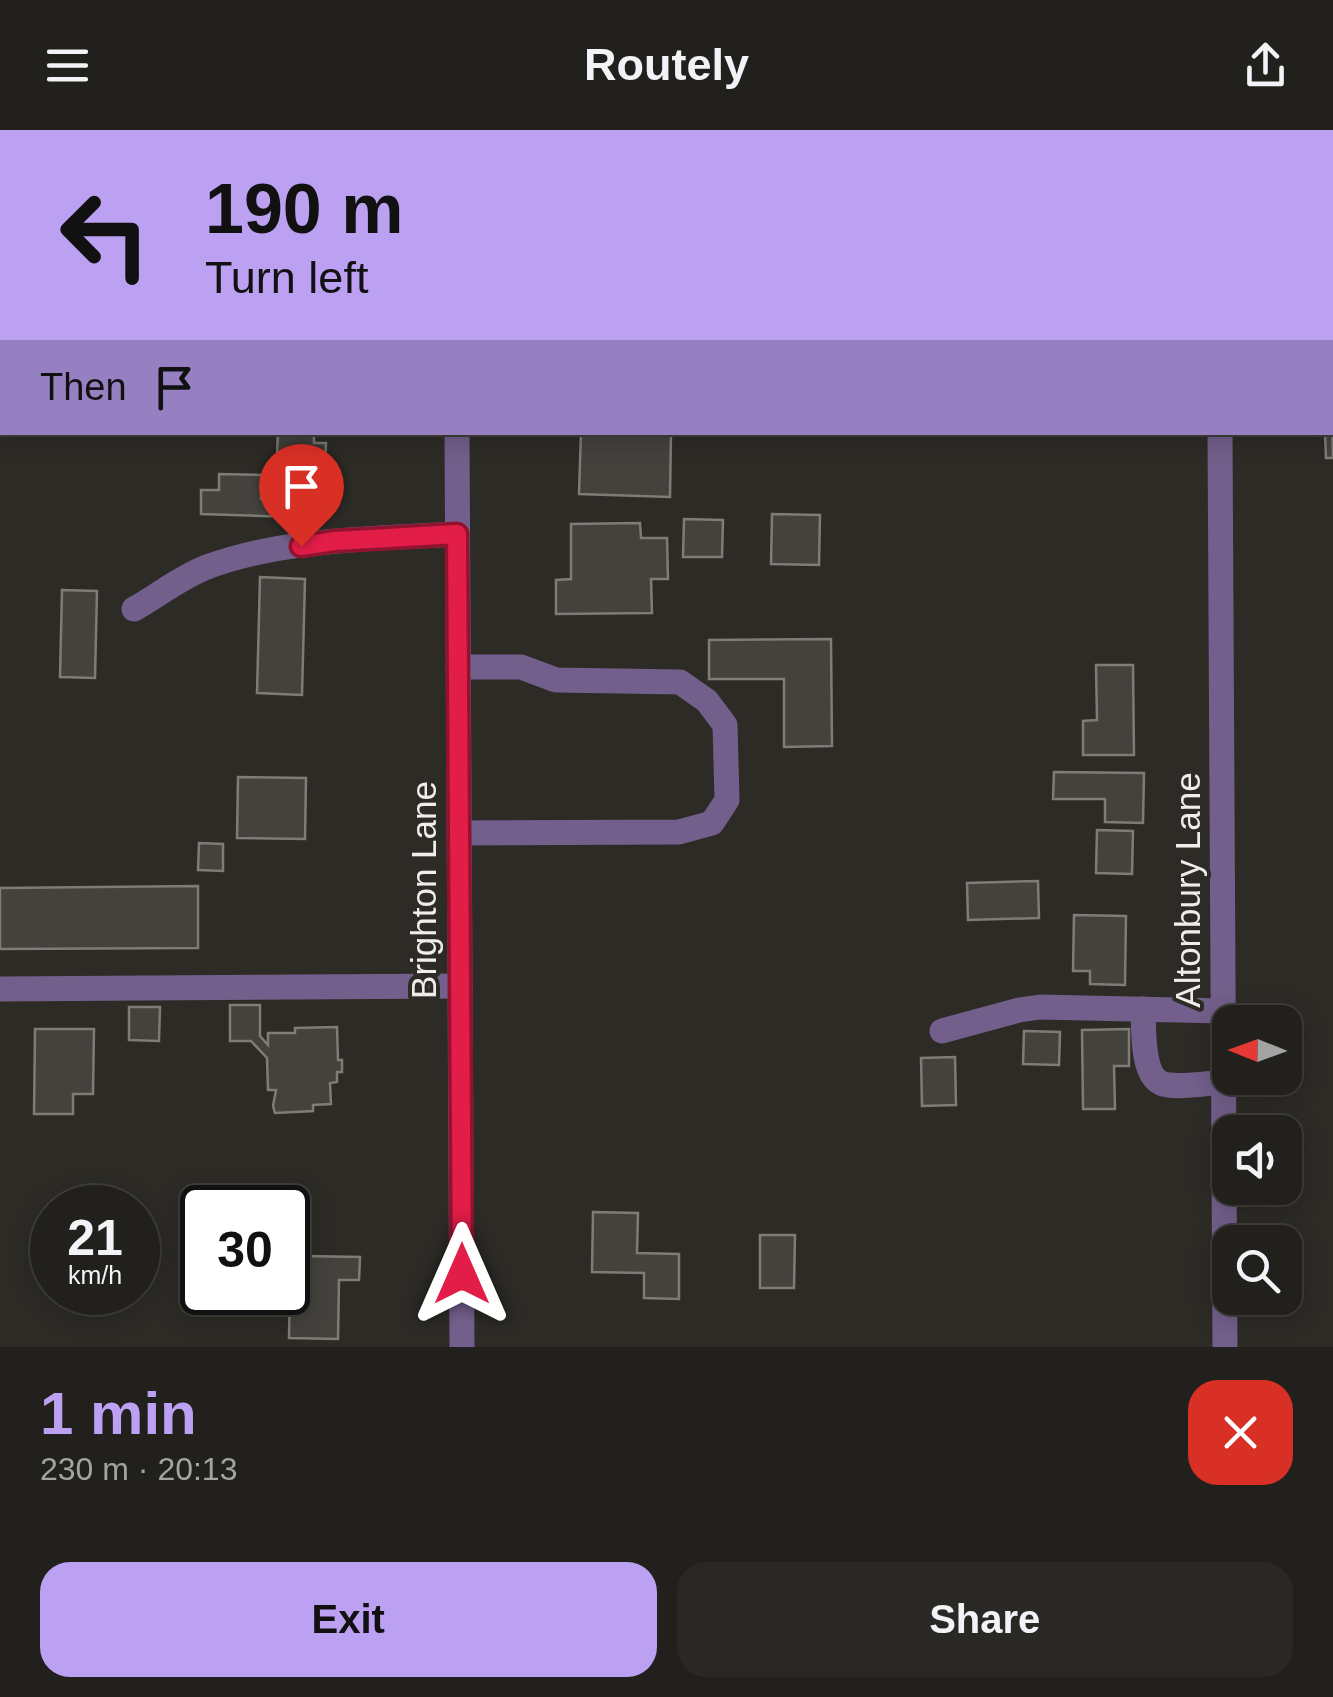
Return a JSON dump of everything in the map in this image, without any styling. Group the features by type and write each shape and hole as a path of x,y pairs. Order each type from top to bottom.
{"street":[{"name":"Brighton Lane","path":"457,435 462,1347"},
{"name":"Altonbury Lane","path":"1220,435 1223,1005"},
{"path":"134,609 204,568 266,551 335,541 457,534"},
{"path":"458,667 521,667 556,680 680,682 707,701 726,726 727,800 712,823 679,832 459,833"},
{"path":"0,989 460,986"},
{"path":"942,1031 1040,1007 1212,1011"},
{"path":"1144,1009 1145,1049 1149,1071 1156,1080 1168,1084 1212,1082"},
{"name":"Altonbury Lane","path":"1224,1095 1225,1347"}],"building":[{"path":"278,435 314,435 314,443 326,443 323,518 201,514 201,490 219,490 219,474 262,475 261,499 275,499"},
{"path":"581,435 671,435 670,497 579,494"},
{"path":"1325,435 1332,435 1333,458 1326,458"},
{"path":"772,514 820,515 819,565 771,564"},
{"path":"684,519 723,520 722,557 683,557"},
{"path":"640,523 641,538 667,538 668,579 651,579 652,613 556,614 556,580 571,579 571,524"},
{"path":"260,577 305,579 302,695 257,693"},
{"path":"62,590 97,591 95,678 60,677"},
{"path":"831,639 832,746 784,747 784,679 709,679 709,640"},
{"path":"1096,665 1133,665 1134,755 1083,755 1083,721 1097,720"},
{"path":"1054,772 1144,773 1143,823 1105,822 1105,799 1053,799"},
{"path":"238,777 306,778 305,839 237,838"},
{"path":"1097,830 1133,831 1132,874 1096,873"},
{"path":"199,843 223,844 223,871 198,870"},
{"path":"1038,881 1039,918 968,920 967,883"},
{"path":"198,886 198,948 0,949 0,888"},
{"path":"1074,915 1126,916 1125,985 1090,984 1090,971 1073,971"},
{"path":"230,1005 260,1005 260,1036 268,1045 268,1033 337,1027 342,1072 337,1072 337,1082 330,1083 331,1104 313,1105 313,1111 275,1113 276,1090 268,1090 267,1058 251,1041 230,1041"},
{"path":"129,1007 160,1007 159,1041 129,1040"},
{"path":"35,1029 94,1029 93,1094 73,1094 73,1114 34,1114"},
{"path":"1129,1029 1129,1066 1114,1066 1115,1109 1083,1109 1082,1030"},
{"path":"1024,1031 1060,1032 1059,1065 1023,1064"},
{"path":"955,1057 956,1105 922,1106 921,1058"},
{"path":"593,1212 638,1213 637,1253 679,1254 679,1299 644,1298 644,1273 592,1272"},
{"path":"760,1235 795,1235 794,1288 760,1288"},
{"path":"310,1256 360,1257 359,1280 339,1280 338,1339 289,1338 289,1315 310,1315"}],"route":[{"path":"301,546 457,534 462,1274"}]}
